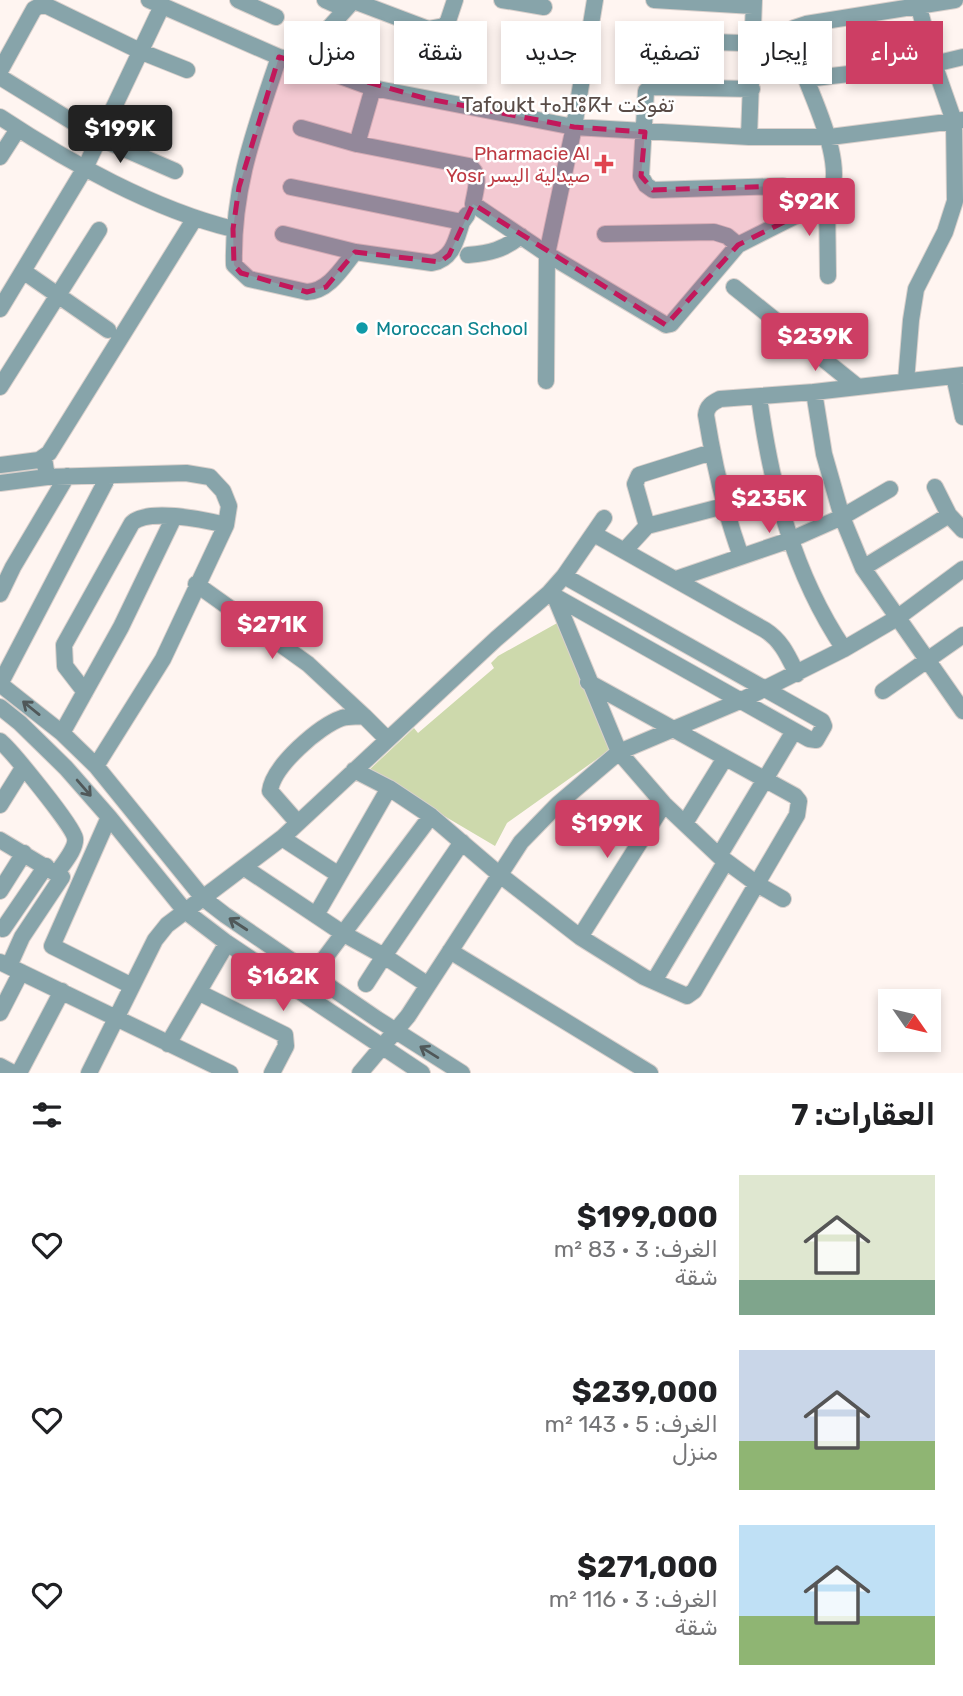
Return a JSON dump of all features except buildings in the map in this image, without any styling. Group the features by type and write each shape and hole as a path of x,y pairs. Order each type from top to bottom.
{"street":[{"path":"238,0 276,17"},
{"path":"325,0 351,3 428,29 444,26 455,0"},
{"path":"502,0 544,7"},
{"path":"546,381 547,254 574,127 595,0"},
{"path":"654,0 754,3 753,21"},
{"path":"823,21 955,0"},
{"path":"0,309 85,168 142,52 155,3 284,58"},
{"path":"335,21 351,3"},
{"path":"0,71 34,9 43,4 187,71"},
{"path":"918,4 923,21"},
{"path":"279,57 250,144 239,187 233,229 234,265 249,279 316,292 326,287 355,252"},
{"path":"943,62 963,57"},
{"path":"0,77 99,138 175,171"},
{"path":"362,84 574,127 645,132 749,137 830,137 959,120"},
{"path":"749,137 752,84"},
{"path":"473,204 547,254 666,325 671,324 738,245 827,200 833,192 830,137 808,84"},
{"path":"906,382 916,289 945,232 956,201 959,120 943,84"},
{"path":"357,144 373,88"},
{"path":"752,89 651,88 646,91 641,176 653,190 783,186 794,193 802,213"},
{"path":"0,117 85,168 195,218 233,229"},
{"path":"283,234 355,252 440,262 449,255 462,222 473,204 478,176 476,170 469,166 357,144 302,128"},
{"path":"0,157 18,129"},
{"path":"291,187 462,222"},
{"path":"827,200 828,276"},
{"path":"47,477 44,458 195,218"},
{"path":"0,387 99,230"},
{"path":"605,234 714,232 727,236 738,245"},
{"path":"468,255 494,253 506,248 521,236"},
{"path":"23,271 108,330"},
{"path":"734,287 858,387"},
{"path":"741,556 724,506 712,452 706,415 712,403 720,399 959,376 963,417"},
{"path":"814,392 824,454 842,517 863,568 927,660 957,690 963,711"},
{"path":"759,397 778,501 790,540 811,592 828,626 844,649"},
{"path":"647,526 635,478 712,452"},
{"path":"0,465 44,458"},
{"path":"0,483 47,477 186,473 210,477 223,491 229,506 226,526 196,584 163,659 96,766"},
{"path":"0,594 67,476"},
{"path":"108,477 0,684 62,733 96,766 203,898 396,1032 462,1073"},
{"path":"935,487 949,515 963,530"},
{"path":"676,579 790,540 842,517 890,489"},
{"path":"625,550 647,526 724,506"},
{"path":"863,568 949,515"},
{"path":"85,692 65,666 64,645 132,523 137,518 149,516 174,517 226,526"},
{"path":"62,733 121,627 174,517"},
{"path":"93,1072 132,986 161,932 282,838 496,639 552,595 604,518"},
{"path":"594,534 777,638 797,674"},
{"path":"360,1073 396,1032 514,853 537,824 619,752 740,701 844,649 897,618 963,569"},
{"path":"552,595 808,739 816,740 824,723 564,576"},
{"path":"196,584 308,664 387,740"},
{"path":"552,595 619,752 664,804 722,859 783,899"},
{"path":"883,691 963,635"},
{"path":"354,770 389,788 431,816 500,875 580,937 633,971 679,995 690,995 800,806 794,796 588,682"},
{"path":"0,707 66,768 185,911 227,943 422,1073"},
{"path":"298,823 270,792 277,772 291,755 337,721 364,716"},
{"path":"654,981 764,779 794,731"},
{"path":"2,749 23,768 53,805 75,839 2,928 52,946 132,986"},
{"path":"685,823 725,758"},
{"path":"0,805 23,768"},
{"path":"316,915 389,788"},
{"path":"580,937 664,804"},
{"path":"313,975 431,816"},
{"path":"52,946 109,817"},
{"path":"0,826 3,830 0,838 62,877 22,937 10,966 0,1013"},
{"path":"282,838 339,875"},
{"path":"366,984 462,842"},
{"path":"0,891 24,853"},
{"path":"245,868 344,934 428,985"},
{"path":"168,1044 227,943"},
{"path":"450,951 650,1073"},
{"path":"10,966 230,1073"},
{"path":"19,1073 62,991"},
{"path":"200,993 285,1035 286,1046 272,1073"},
{"path":"0,1066 13,1073"}],"highlighted area":[{"path":"279,57 424,98 574,127 645,132 641,176 653,190 783,186 794,193 802,213 738,245 666,325 473,204 449,255 440,262 355,252 326,287 307,292 241,273 234,265 233,229 239,187"}],"green space":[{"path":"559,622 611,749 507,823 495,846 368,771 414,728 418,733 494,668 491,663 498,656"}],"place":[{"name":"Pharmacie Al Yosr صيدلية اليسر","path":"604,164"},
{"name":"Moroccan School","path":"362,328"}],"district":[{"name":"Tafoukt ⵜⴰⴼⵓⴽⵜ تفوكت","path":"568,105"}]}
